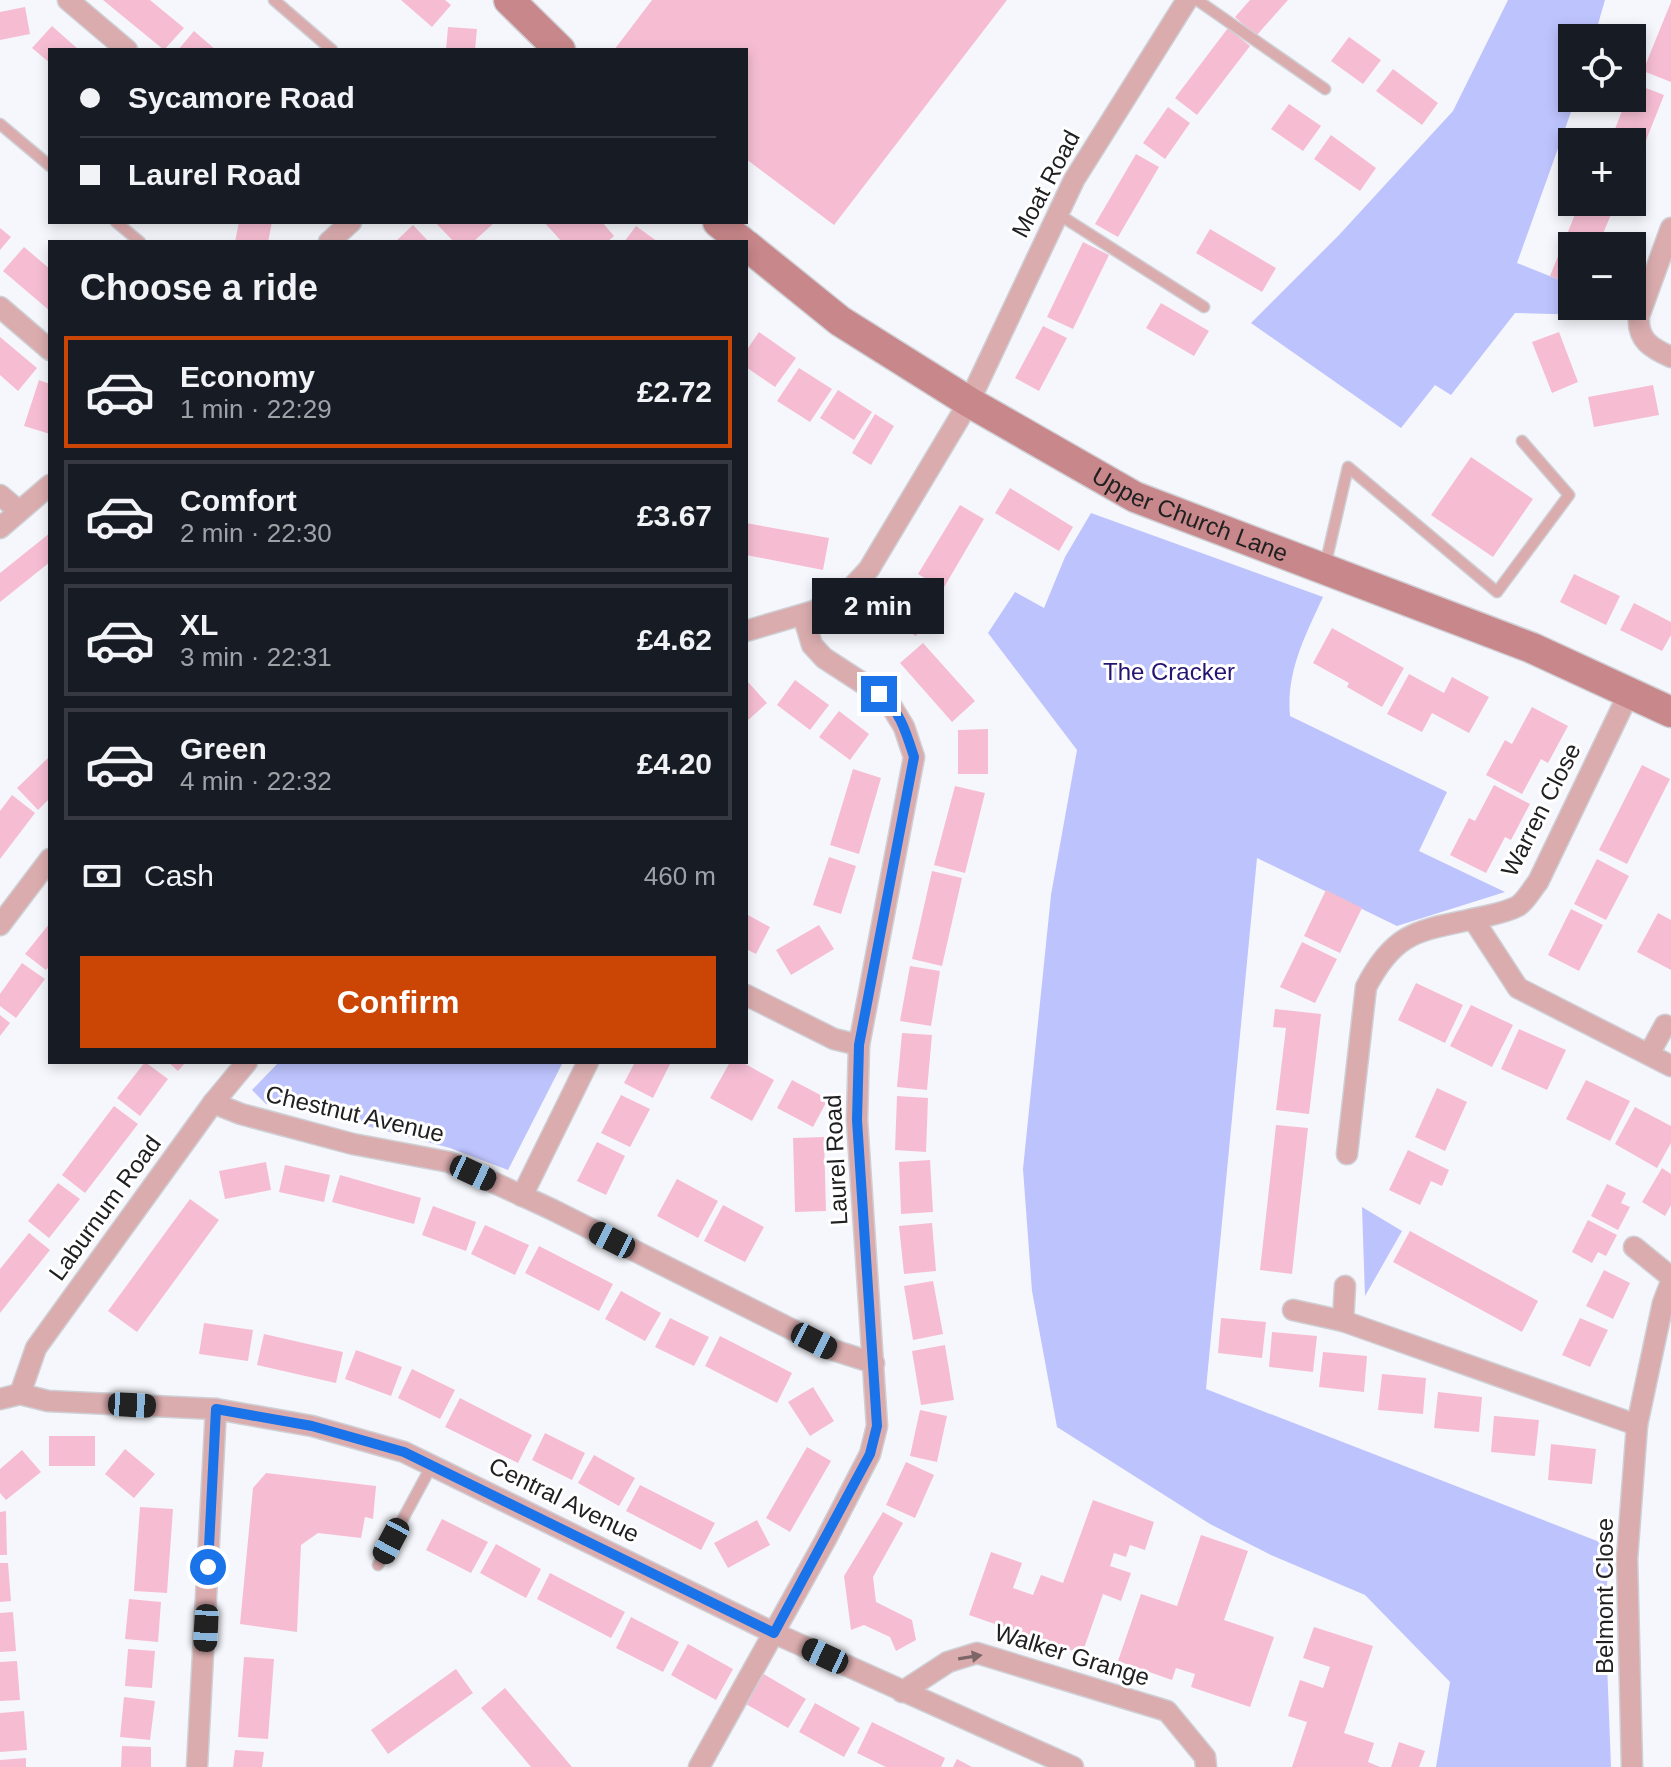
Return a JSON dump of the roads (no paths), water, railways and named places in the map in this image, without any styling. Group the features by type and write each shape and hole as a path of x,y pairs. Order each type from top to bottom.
{"main road":[{"path":"509,0 553,48"},
{"name":"Upper Church Lane","path":"720,224 739,240"},
{"name":"Upper Church Lane","path":"748,247 840,321 969,402 1135,497 1532,648 1671,712"}],"street":[{"path":"68,0 125,48"},
{"name":"Moat Road","path":"969,402 1074,180 1187,0"},
{"path":"1671,228 1639,316 1638,330 1652,348 1671,357"},
{"path":"0,307 48,348"},
{"path":"749,626 803,615 846,594 869,569 969,402"},
{"path":"0,528 48,487"},
{"path":"0,495 19,511"},
{"name":"Laurel Road","path":"699,1767 870,1454 877,1426 857,1120 859,1045 914,757 904,727 887,699 824,658 812,645 803,615"},
{"name":"Warren Close","path":"1347,1154 1366,987 1376,968 1399,942 1429,927 1504,912 1521,904 1538,882 1629,693"},
{"path":"0,925 48,862"},
{"path":"1473,919 1518,988 1661,1039 1671,1066"},
{"path":"748,996 834,1039 859,1045"},
{"name":"Laburnum Road","path":"10,1397 36,1348 213,1103 245,1064"},
{"path":"522,1196 587,1064"},
{"name":"Chestnut Avenue","path":"213,1103 241,1114 353,1144 449,1162 833,1350 874,1363"},
{"name":"Belmont Close","path":"1632,1767 1627,1559 1637,1425 1663,1303 1671,1280 1634,1247"},
{"path":"1343,1321 1345,1286"},
{"path":"1293,1310 1343,1321 1637,1425"},
{"name":"Central Avenue","path":"10,1397 216,1409 312,1426 404,1452 774,1633 1073,1767"},
{"path":"197,1767 216,1409"},
{"name":"Walker Grange","path":"902,1692 948,1662 977,1653 1167,1711 1205,1757 1206,1767"}],"lane":[{"path":"274,0 330,48"},
{"path":"1197,0 1325,89"},
{"path":"0,124 48,164"},
{"path":"1058,214 1204,307"},
{"path":"118,224 138,240"},
{"path":"1325,568 1348,467 1497,592 1569,495 1522,441"},
{"path":"378,1565 433,1464"}],"park label":[{"name":"The Cracker","path":"1169,672"}]}
